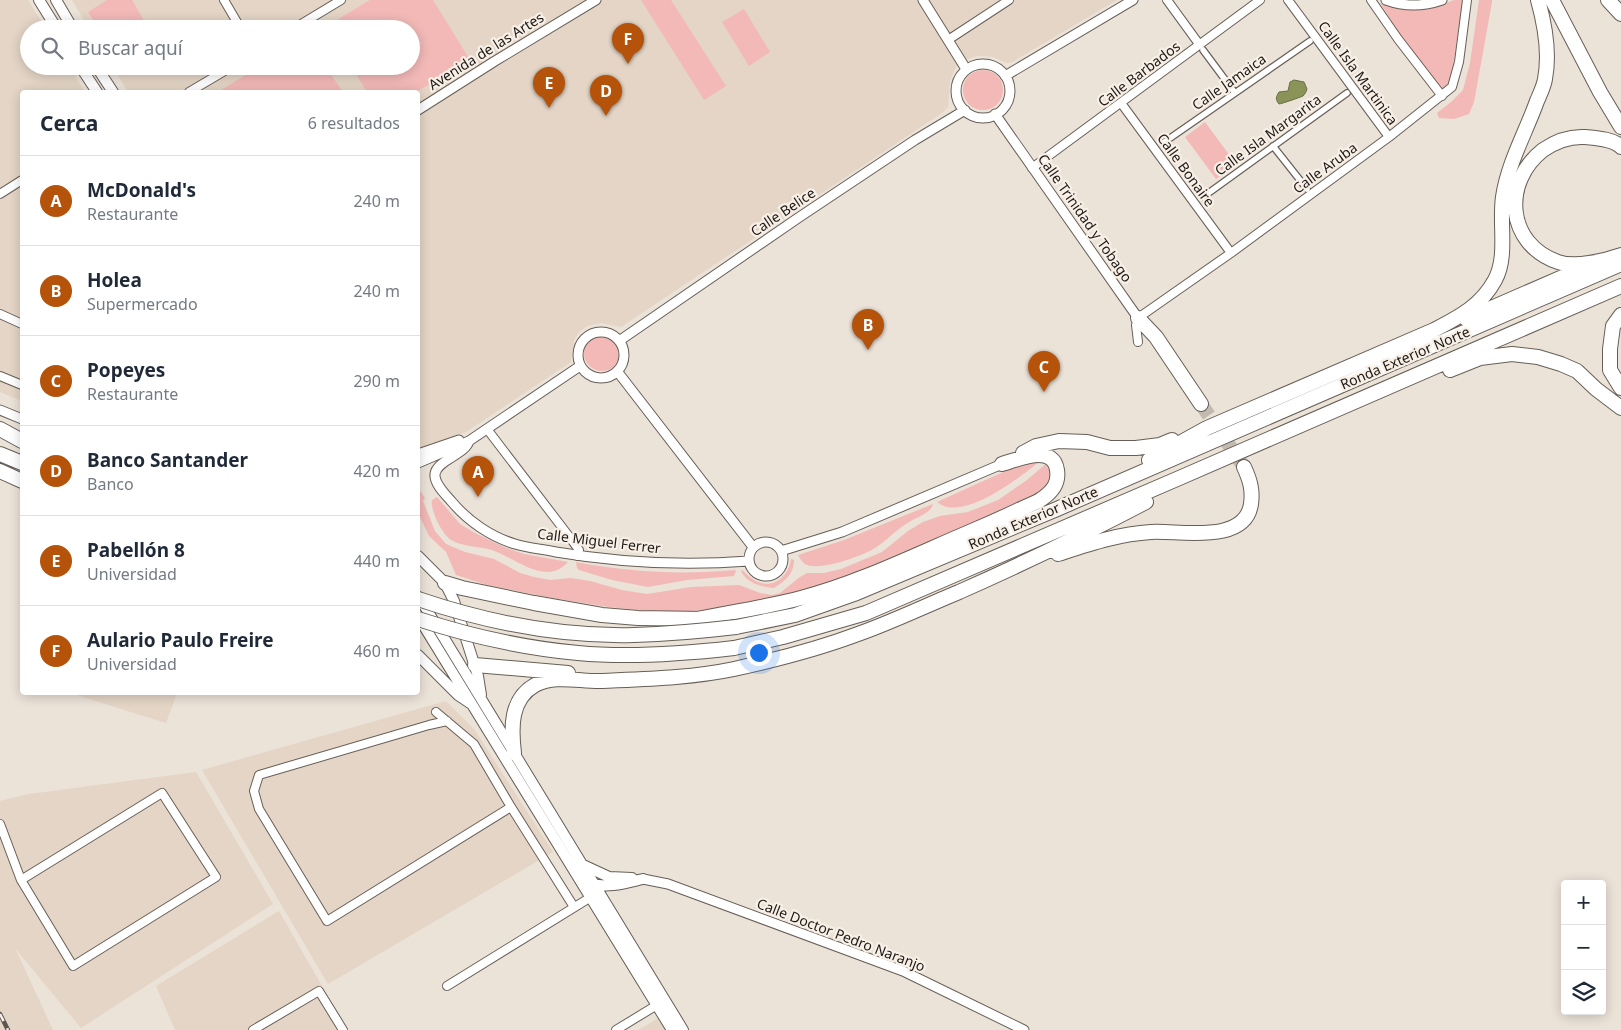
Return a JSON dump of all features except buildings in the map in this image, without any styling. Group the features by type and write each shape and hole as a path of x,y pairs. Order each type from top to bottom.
{"highway":[{"path":"1434,330 1467,312 1484,297 1496,278 1502,258 1503,197 1520,142 1545,80 1547,52 1543,17 1538,0"},
{"path":"1552,0 1600,92 1621,127"},
{"path":"1608,0 1621,14"},
{"path":"1614,262 1569,264 1559,262 1537,252 1523,237 1516,218 1516,197 1522,174 1535,157 1554,142 1574,136 1596,138 1618,144 1621,147"},
{"path":"1057,509 1207,428 1580,269 1614,262 1621,255"},
{"name":"Ronda Exterior Norte","path":"420,600 457,612 517,625 576,632 632,635 683,633 736,627 794,615 854,594 1057,509 1614,262"},
{"name":"Ronda Exterior Norte","path":"420,620 457,632 518,645 579,653 636,655 734,648 783,638 866,613 1621,286"},
{"path":"1621,315 1613,326 1610,370 1621,388"},
{"path":"1138,318 1156,337 1202,404"},
{"path":"1361,398 1434,377 1480,358 1512,354 1538,357 1561,364 1577,372 1621,408"},
{"path":"1002,464 1036,446 1059,441 1087,442 1110,448 1136,448 1160,445 1198,428 1207,428"},
{"path":"0,431 20,440"},
{"path":"461,664 502,666 642,680 706,674 788,656 856,635 1012,568 1099,526 1256,445"},
{"path":"0,454 20,462"},
{"path":"697,619 792,600 842,585 1001,519 1042,499 1055,487 1059,477 1057,466 1049,457 1044,455 1035,454 1002,464"},
{"path":"1012,568 1112,537 1151,532 1210,532 1231,529 1242,522 1250,510 1252,493 1250,479 1244,467"},
{"path":"0,470 20,481"},
{"path":"445,583 534,603 602,615 638,618 726,618 854,594"},
{"path":"514,753 512,728 515,709 521,698 535,685 556,680 602,681 618,679"}],"main road":[{"path":"56,0 68,20"},
{"path":"41,1 52,20"},
{"path":"86,75 96,90"},
{"path":"102,75 112,90"},
{"path":"420,558 445,583 454,602 468,642 461,664"},
{"path":"420,597 461,664 477,702 528,785 594,884 682,1030"},
{"path":"420,617 461,664 478,676 477,702"},
{"path":"461,664 468,642"},
{"path":"420,656 458,695 477,702 514,753 528,785 562,850 672,1030"},
{"path":"427,663 461,664"},
{"path":"562,850 572,857 588,882 615,885 643,879"},
{"path":"582,865 609,877 643,879"},
{"path":"607,906 608,894 615,885"},
{"path":"643,964 645,976 657,996 657,1005"},
{"path":"657,1005 666,1011 675,1026 682,1030"}],"street":[{"path":"224,0 236,20"},
{"path":"308,20 342,0"},
{"name":"Avenida de las Artes","path":"420,109 596,0"},
{"path":"923,0 966,69"},
{"path":"948,40 1009,0"},
{"path":"1005,76 1133,0"},
{"path":"1167,0 1235,93"},
{"name":"Calle Barbados","path":"1032,168 1201,47 1260,0"},
{"name":"Calle Isla Martinica","path":"1288,0 1389,137"},
{"path":"1371,0 1442,96"},
{"path":"1386,0 1411,6 1442,0"},
{"name":"Calle Aruba","path":"1138,318 1389,137 1452,87 1459,62 1467,0"},
{"name":"Calle Jamaica","path":"1164,143 1310,40"},
{"path":"976,64 987,64 997,68 1005,76 1010,90 1008,100 1003,108 995,114 979,117 972,115 958,101 956,90 959,78 966,69 976,64"},
{"path":"192,90 217,75"},
{"name":"Calle Isla Margarita","path":"1203,197 1347,92"},
{"name":"Calle Bonaire","path":"1121,103 1230,253"},
{"name":"Calle Belice","path":"619,341 915,140 965,110"},
{"name":"Calle Trinidad y Tobago","path":"995,114 1138,318"},
{"path":"1274,146 1307,189"},
{"path":"0,194 20,181"},
{"path":"0,314 20,323"},
{"path":"1138,318 1136,326 1138,342"},
{"path":"596,332 605,332 613,335 619,341 623,348 624,356 622,365 608,377 597,378 589,375 580,366 578,349 580,343 588,336 596,332"},
{"path":"420,462 473,438 580,366"},
{"path":"617,371 753,547"},
{"path":"0,376 20,384"},
{"path":"0,410 20,418"},
{"path":"487,429 579,550 578,556"},
{"path":"420,453 473,438"},
{"name":"Calle Miguel Ferrer","path":"473,438 468,446 439,466 435,471 435,477 439,486 459,510 492,534 514,544 578,556 682,564 749,561"},
{"path":"782,551 842,532 1002,464"},
{"path":"0,476 20,481"},
{"path":"767,541 776,545 782,551 783,562 778,571 768,576 763,576 753,571 749,561 753,547 767,541"},
{"path":"436,712 474,744 574,907"},
{"path":"447,721 259,775 254,791 259,809 327,921 511,807"},
{"path":"0,824 21,880 73,966 216,877 162,792 21,880"},
{"name":"Calle Doctor Pedro Naranjo","path":"643,879 653,880 677,888 886,965 928,983 1024,1030"},
{"path":"447,986 591,897"},
{"path":"253,1030 319,991 343,1030"},
{"path":"616,1030 657,1005"}],"shaded area":[{"path":"0,0 28,0 40,20 20,20 20,75 75,75 84,90 20,90 20,400 0,392"},
{"path":"72,0 1117,0 1012,62 1007,63 993,57 984,56 965,60 956,67 950,81 948,107 942,113 621,327 601,323 587,326 579,332 574,340 571,362 466,432 420,448 420,90 127,90 118,75 420,75 420,20 84,20"},
{"path":"107,0 132,0 144,20 93,20 88,12"},
{"path":"370,0 433,0 470,60 419,90 366,90 357,75 420,75 420,20 337,20"},
{"path":"641,0 671,0 726,86 704,100"},
{"path":"1454,0 1463,0 1451,81 1442,91 1409,48 1380,3 1417,10 1434,7"},
{"path":"1479,0 1492,0 1492,2 1474,102 1469,114 1454,119 1439,118 1437,113 1463,90 1470,63"},
{"path":"744,9 770,52 749,66 722,22"},
{"path":"987,70 994,73 1000,79 1003,90 1002,98 994,107 987,110 979,110 972,107 964,98 963,86 966,79 975,71"},
{"path":"245,75 331,75 342,90 221,90"},
{"path":"1294,80 1304,82 1307,89 1305,94 1279,104 1276,98 1279,92 1288,91 1290,82"},
{"path":"1205,122 1236,164 1216,179 1185,137"},
{"path":"602,335 609,336 615,340 619,346 619,360 615,366 609,370 602,371 595,370 589,366 585,360 584,353 585,346 589,340 595,336"},
{"path":"1034,461 1039,462 1005,487 975,503 961,507 948,507 937,502 1021,464"},
{"path":"1048,462 1054,474 1042,493 870,569 799,594 732,607 682,612 657,612 609,607 552,598 487,585 456,575 446,552 429,536 420,517 420,491 425,498 423,501 435,531 446,544 465,552 494,559 520,573 534,577 550,580 571,578 647,594 691,587 739,585 760,593 772,595 780,593 807,573 824,573 841,569 882,552 908,531 923,522 940,516 968,512 998,500 1027,480"},
{"path":"437,497 460,524 475,533 524,554 568,562 559,569 550,572 541,571 492,550 461,544 451,540 444,533 435,515 432,500"},
{"path":"933,504 926,513 909,522 875,548 861,555 830,565 811,566 805,564 798,555 844,540"},
{"path":"791,559 794,560 794,565 791,573 774,588 750,581 741,571 758,582 770,584 784,575"},
{"path":"576,562 655,572 736,571 734,576 687,580 648,587 612,580 579,570"},
{"path":"76,695 176,695 166,723"},
{"path":"446,701 474,729 553,852 328,984 202,770"},
{"path":"196,772 273,904 81,1028 15,948 53,1030 0,1030 0,801 29,794"},
{"path":"279,911 347,1030 175,1030 156,986"},
{"path":"660,1017 667,1030 638,1030"}],"tunnel":[{"path":"1201,404 1244,467"}],"railway":[{"path":"0,1014 8,1030"}],"place":[{"name":"Aulario Paulo Freire","path":"628,64"},
{"name":"Pabellón 8","path":"549,108"},
{"name":"Banco Santander","path":"606,116"},
{"name":"Holea","path":"868,350"},
{"name":"Popeyes","path":"1044,392"},
{"name":"McDonald's","path":"478,497"}]}
